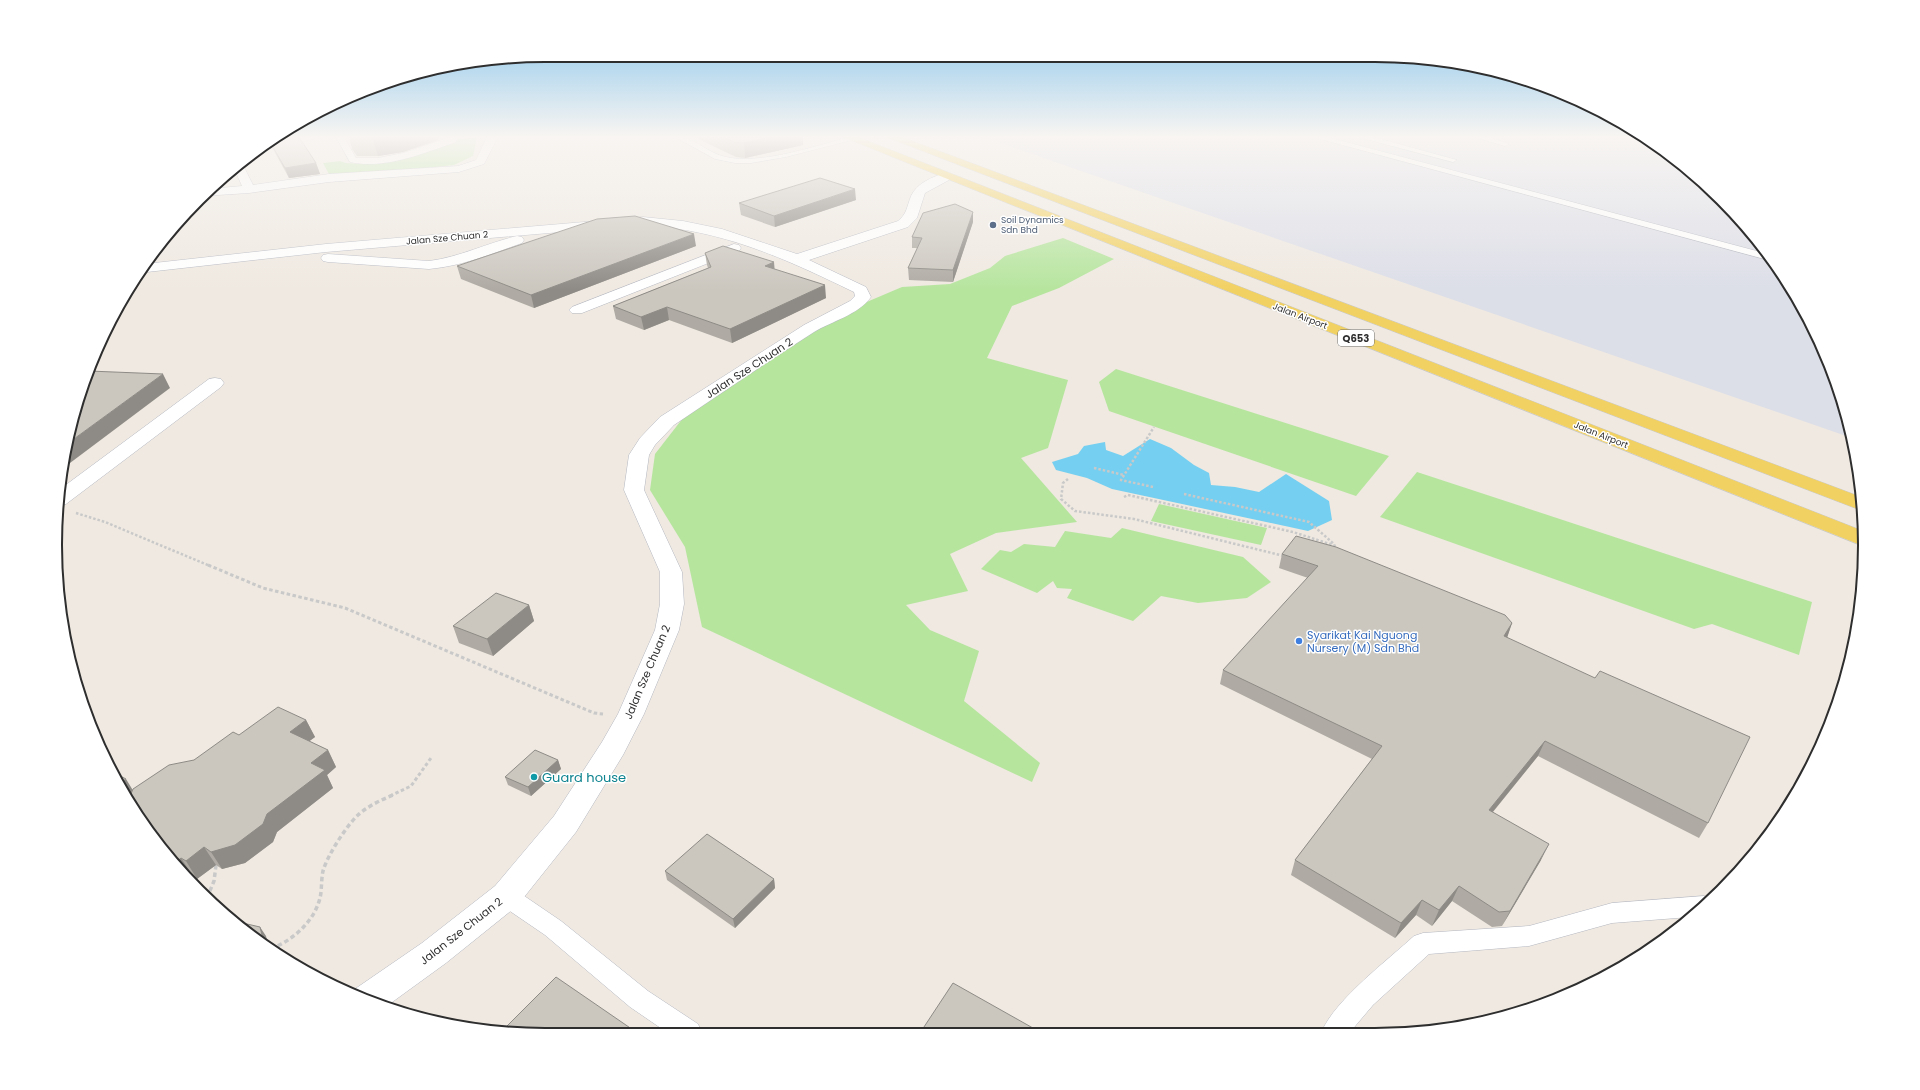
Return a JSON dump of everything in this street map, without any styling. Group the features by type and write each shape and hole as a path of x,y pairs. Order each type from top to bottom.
{"main road":[{"name":"Jalan Airport","path":"973,188 1858,537"},
{"name":"Q653","path":"1027,188 1856,502"}],"street":[{"path":"216,192 257,188"},
{"path":"797,259 903,224 911,218 916,197 923,188"},
{"name":"Jalan Sze Chuan 2","path":"150,268 326,248 547,230 601,224 661,222 722,232 752,241 797,259 861,290 863,297 855,304 810,328 667,422 647,442 640,455 634,490 671,572 672,604 667,630 631,714 613,748 565,824 506,896 434,953 373,996"},
{"path":"268,255 429,265 444,264 457,261 547,230"},
{"path":"578,310 752,241"},
{"path":"65,506 215,383"}],"lane":[{"path":"1507,188 1761,256"},
{"path":"506,896 552,928 639,999 682,1028"},
{"path":"1338,1028 1364,997 1423,944 1529,936 1612,913 1694,907"}],"path":[{"path":"1153,487 1121,480 1154,426"},
{"path":"1094,468 1124,475"},
{"path":"1068,479 1062,483 1061,499 1075,511 1134,519 1286,557"},
{"path":"1124,497 1128,495 1293,532 1336,546 1309,522 1184,494"},
{"path":"65,506 263,588 345,608 594,714 631,714"},
{"path":"277,947 286,943 306,925 320,899 323,871 335,846 358,815 376,803 411,786 431,758"},
{"path":"209,892 214,881 216,865"}],"shaded area":[{"path":"1130,188 1700,188 1717,203 1758,251 1777,277 1793,304 1808,331 1821,360 1842,420 1846,436"}],"green space":[{"path":"1063,238 1114,259 1059,288 1012,306 987,358 1068,380 1048,448 1021,458 1077,522 996,533 950,554 968,591 906,605 930,630 979,651 964,701 1040,763 1032,782 702,627 685,547 650,490 655,454 683,418 816,329 869,301 902,287 950,284 990,268 1005,256"},
{"path":"1116,369 1389,456 1356,496 1109,411 1099,382"},
{"path":"1417,472 1812,602 1799,655 1712,624 1694,629 1380,517"},
{"path":"1159,504 1267,528 1261,545 1151,521"},
{"path":"1122,528 1243,557 1271,582 1247,598 1198,603 1161,596 1133,621 1067,598 1072,589 1057,588 1053,581 1037,593 981,569 1000,550 1011,552 1024,544 1055,547 1065,531 1111,538"}],"water":[{"path":"1150,439 1171,448 1194,465 1209,473 1211,485 1235,487 1259,492 1286,474 1329,501 1332,520 1308,531 1112,489 1087,478 1056,470 1052,462 1078,454 1084,446 1105,442 1106,450 1123,456"}],"building":[{"path":"788,188 855,189 774,216 739,203"},
{"path":"955,204 973,212 953,270 908,268 922,238 912,237 923,213"},
{"path":"635,216 694,234 531,295 457,266 597,219"},
{"path":"723,246 774,262 765,266 825,285 730,329 667,307 641,317 613,306 711,267 705,253"},
{"path":"95,371 163,374 74,439 78,420"},
{"path":"1296,536 1336,547 1505,615 1512,623 1504,636 1595,678 1600,671 1750,737 1708,823 1545,741 1489,810 1549,844 1510,911 1499,912 1459,886 1439,910 1422,900 1401,923 1295,860 1382,746 1223,670 1318,566 1282,554"},
{"path":"496,593 529,605 487,639 453,626"},
{"path":"278,707 306,720 290,732 328,750 311,763 325,770 267,814 263,824 235,845 211,852 204,847 186,861 181,858 179,860 143,813 131,793 133,789 169,765 194,760 233,732 239,735"},
{"path":"535,750 558,760 528,787 505,777"},
{"path":"707,834 774,879 733,919 665,871"},
{"path":"246,924 260,927 262,936 251,928"},
{"path":"556,977 630,1028 545,1028 507,1026"},
{"path":"953,983 1033,1028 923,1028"}],"place":[{"name":"Soil Dynamics Sdn Bhd","path":"993,225"},
{"name":"Syarikat Kai Nguong Nursery (M) Sdn Bhd","path":"1299,641"},
{"name":"Guard house","path":"534,777"}]}
